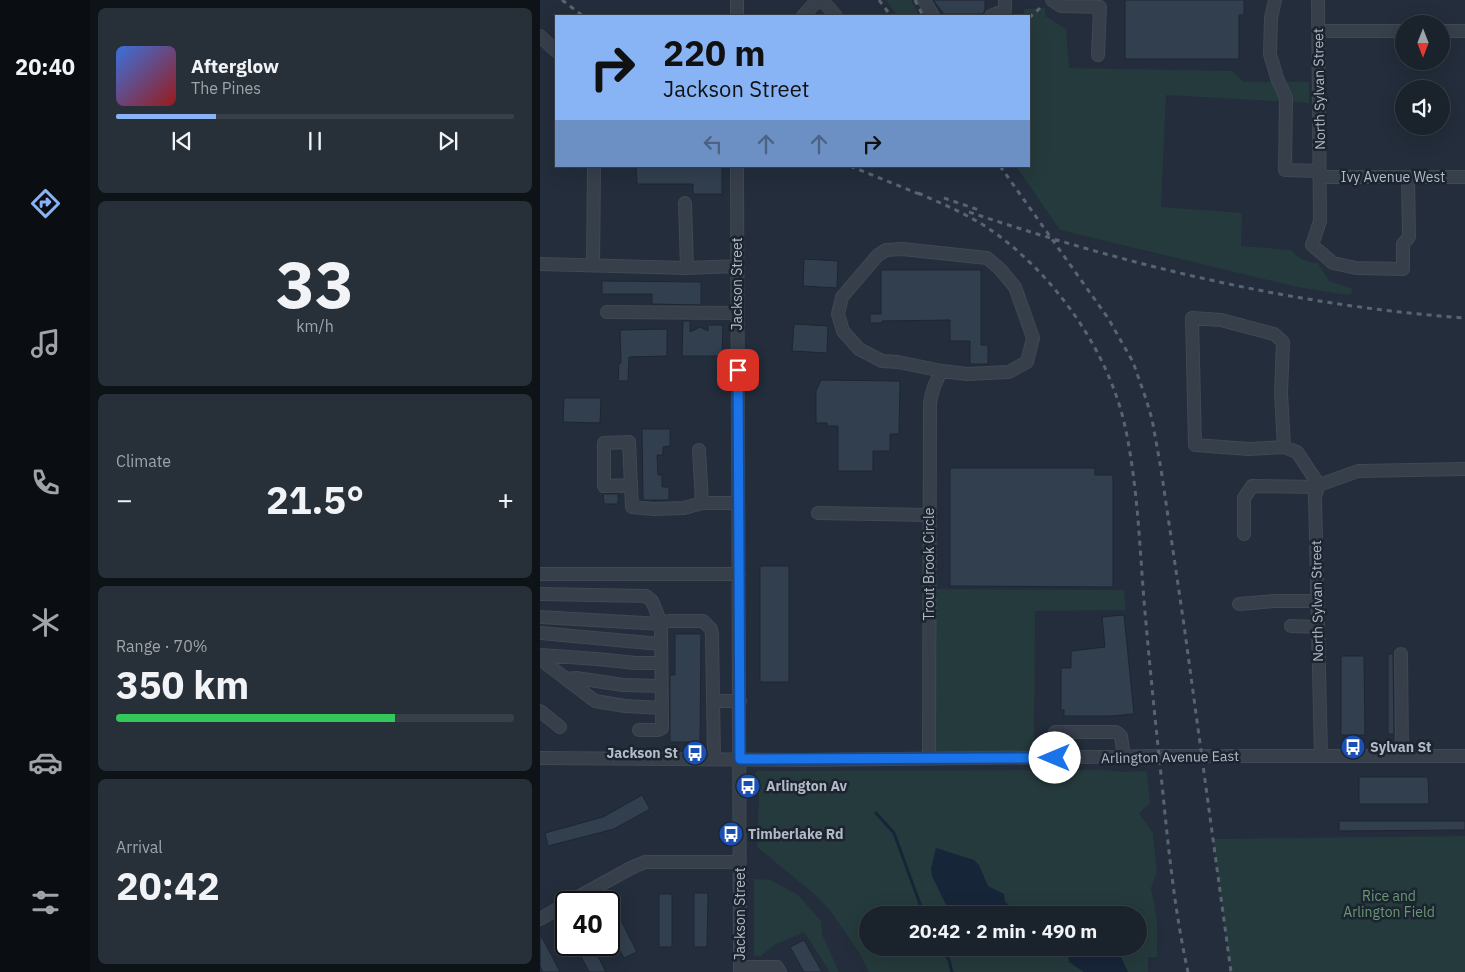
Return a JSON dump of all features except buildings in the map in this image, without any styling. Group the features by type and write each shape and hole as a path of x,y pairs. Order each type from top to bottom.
{"street":[{"path":"736,15 737,0"},
{"path":"804,15 822,0 835,15"},
{"path":"924,0 932,15"},
{"path":"993,15 1005,10 1005,0"},
{"path":"1052,0 1061,6 1100,7 1098,56"},
{"name":"Ivy Avenue West","path":"1275,0 1271,18 1270,54 1277,78 1286,98 1285,170 1320,174 1465,177"},
{"name":"North Sylvan Street","path":"1318,0 1320,221 1312,245 1333,263 1356,268 1403,269 1403,244 1409,237 1408,177"},
{"path":"1318,31 1395,31"},
{"path":"1450,31 1465,31"},
{"path":"540,36 555,50"},
{"path":"593,265 594,167"},
{"name":"Jackson Street","path":"736,167 740,970"},
{"path":"685,202 687,268"},
{"path":"902,249 986,258 1000,269 1016,287 1033,338 1027,362 1009,372 966,374 942,371 898,362 882,361 859,349 842,331 838,314 842,297 866,267 886,250 902,249"},
{"path":"540,264 687,268 737,266"},
{"path":"607,312 651,314 737,313"},
{"path":"1284,447 1281,393 1283,342 1274,334 1221,320 1192,318 1195,445 1249,449 1284,447 1297,452 1319,486"},
{"name":"Trout Brook Circle","path":"929,760 930,403 931,392 942,371"},
{"path":"699,450 702,503"},
{"path":"1244,534 1244,498 1252,486 1319,486 1358,471 1465,469"},
{"path":"631,485 632,507 654,509 684,508 702,503 738,503"},
{"name":"North Sylvan Street","path":"1319,486 1316,496 1321,756"},
{"path":"818,513 930,516"},
{"path":"540,574 738,574"},
{"path":"540,594 646,596 652,601 661,624 662,726 660,729 639,730"},
{"path":"1239,604 1275,600 1317,601"},
{"path":"540,617 661,624 669,621 700,621 706,623 711,629 714,758"},
{"path":"1291,626 1318,627"},
{"path":"540,633 660,644"},
{"path":"1401,654 1402,756"},
{"path":"540,657 661,663"},
{"path":"540,657 595,701 625,706 662,708"},
{"path":"566,679 576,678 623,685 661,686"},
{"path":"714,700 740,701"},
{"path":"540,711 560,726"},
{"path":"1055,758 1055,732 1116,732 1121,736 1124,757"},
{"name":"Arlington Avenue East","path":"540,758 929,760 1124,757 1465,756"},
{"path":"589,891 637,864 645,862 740,862"},
{"path":"540,919 555,910"},
{"path":"740,970 777,967 780,972"}],"green space":[{"path":"886,0 911,0 919,15 896,15"},
{"path":"1045,8 1045,16 1066,29 1069,68 1232,71 1244,82 1309,82 1309,103 1166,95 1161,207 1242,213 1241,246 1291,250 1303,260 1318,263 1329,281 1353,289 1351,294 1297,287 1060,230 1017,167 1030,167 1030,15 1024,15 1024,9"},
{"path":"929,589 1124,590 1126,610 1035,611 1034,758 929,759"},
{"path":"757,771 1147,771 1150,803 1139,813 1153,833 1157,872 1151,888 1157,919 1157,957 1148,957 1148,972 869,972 861,956 1147,956 1147,906 859,906 859,953 830,910 813,893 757,847 759,798 754,774"},
{"name":"Rice and Arlington Field","path":"1465,836 1465,972 1231,972 1213,839"},
{"path":"754,879 771,880 798,895 821,921 822,934 839,972 830,972 804,932 774,945 761,956 754,956"}],"water":[{"path":"936,848 974,860 979,865 988,886 1004,894 1005,902 1009,906 947,906 932,876 931,869"},
{"path":"1068,956 1121,956 1128,972 1084,972 1069,962"}],"waterway":[{"path":"876,813 894,833 921,906"},
{"path":"946,956 952,972"}],"railway":[{"path":"562,0 582,15"},
{"path":"879,0 890,15"},
{"path":"915,0 922,15"},
{"path":"1030,17 1040,8"},
{"path":"852,167 924,196"},
{"path":"1001,167 1108,318 1133,362 1152,419 1184,625 1231,972"},
{"path":"918,193 961,212 985,226 1034,267 1076,317 1094,346 1108,375 1119,405 1127,436 1134,482 1150,666 1168,839 1176,906 1188,972"},
{"path":"944,198 979,210"},
{"path":"969,212 1090,250 1214,281 1339,304 1465,318"}],"place":[{"name":"Sylvan St","path":"1353,747"},
{"name":"Jackson St","path":"695,753"},
{"name":"Arlington Av","path":"748,786"},
{"name":"Timberlake Rd","path":"731,834"}],"route":[{"path":"738,370 740,759 1055,758"}]}
